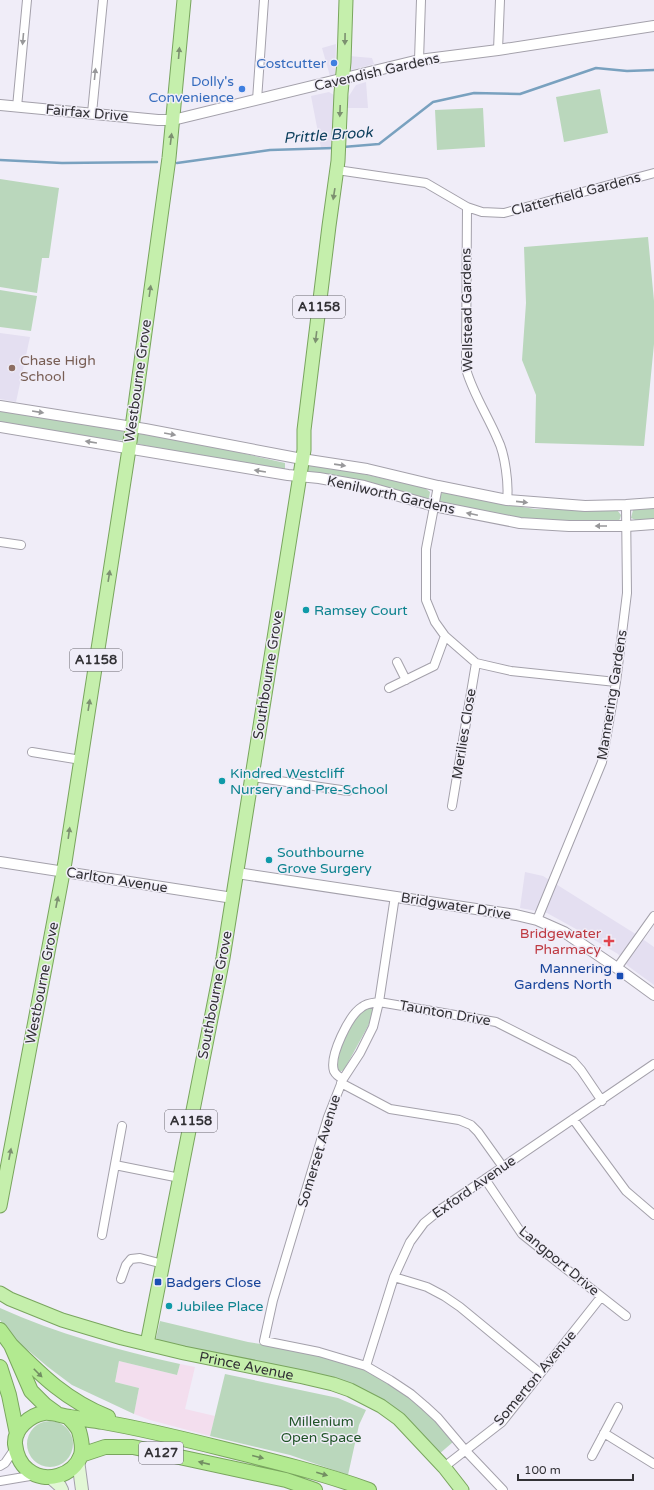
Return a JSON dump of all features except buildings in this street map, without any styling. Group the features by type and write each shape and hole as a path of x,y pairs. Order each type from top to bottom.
{"highway":[{"name":"A127","path":"0,1330 11,1345 45,1380 67,1396 91,1410 138,1428"},
{"name":"A127","path":"11,1345 31,1391 45,1404 62,1415 138,1428 284,1464 339,1479 369,1490"},
{"path":"0,1367 9,1395 16,1441 22,1463 28,1470 43,1476 59,1476 66,1473 80,1457 82,1446 78,1430 62,1415 42,1413 31,1418 22,1425 16,1441"},
{"name":"A127","path":"80,1457 105,1447 132,1447 286,1480 315,1490"}],"main road":[{"name":"Westbourne Grove","path":"0,1206 63,872 129,449 173,120 184,0"},
{"name":"Southbourne Grove","path":"147,1344 223,958 302,459 328,233 338,170 340,93 346,0"},
{"name":"Prince Avenue","path":"0,1293 10,1299 62,1320 147,1344 303,1377 333,1384 350,1390 381,1406 399,1419 444,1467 462,1490"},
{"path":"80,1457 82,1490"},
{"path":"43,1476 60,1486 62,1490"}],"street":[{"path":"16,107 27,0"},
{"path":"92,113 103,0"},
{"path":"257,100 264,0"},
{"path":"419,60 421,0"},
{"path":"498,50 500,0"},
{"name":"Cavendish Gardens","path":"173,120 419,60 498,50 654,26"},
{"name":"Fairfax Drive","path":"0,105 158,120 173,120"},
{"name":"Clatterfield Gardens","path":"338,170 426,183 467,207 482,212 504,213 654,173"},
{"name":"Wellstead Gardens","path":"467,207 466,369 474,392 499,441 508,479 507,500"},
{"name":"Kenilworth Gardens","path":"0,406 131,430 231,445 302,459 367,469 438,486 507,500 585,506 654,503"},
{"name":"Kenilworth Gardens","path":"0,427 187,459 364,486 434,506 520,523 569,526 627,526 654,524"},
{"path":"131,430 133,442 136,444 187,459"},
{"path":"231,445 295,464 299,469 299,475"},
{"path":"438,486 426,549 426,600 435,622 445,636 476,663 511,671 616,682"},
{"name":"Mannering Gardens","path":"537,920 602,762 616,682 627,593 626,505"},
{"path":"0,542 21,545"},
{"path":"389,688 434,666 445,636"},
{"path":"397,662 406,680"},
{"name":"Merilies Close","path":"452,806 476,663"},
{"path":"32,752 81,760"},
{"path":"252,777 348,791"},
{"name":"Carlton Avenue","path":"0,862 233,898"},
{"name":"Bridgwater Drive","path":"237,873 395,896 516,915 537,920 564,932 618,968 654,995"},
{"name":"Somerset Avenue","path":"366,1366 319,1352 264,1340 273,1300 328,1116 342,1081 360,1053 373,1027 379,1002 395,896"},
{"path":"618,968 654,916"},
{"path":"379,1002 369,1003 361,1007 349,1023 339,1042 334,1061 334,1072 337,1076 342,1081 390,1108 459,1120 471,1125 478,1132 503,1167"},
{"name":"Taunton Drive","path":"379,1002 496,1022 572,1061 581,1070 602,1101"},
{"name":"Exford Avenue","path":"366,1366 394,1277 410,1242 424,1223 441,1208 602,1101 654,1064"},
{"path":"573,1119 626,1191 654,1216"},
{"path":"102,1235 122,1126"},
{"path":"115,1165 180,1178"},
{"name":"Langport Drive","path":"485,1179 522,1234 626,1316"},
{"path":"121,1279 126,1264 131,1259 140,1258 163,1264"},
{"path":"394,1277 427,1287 444,1296 460,1307 540,1373"},
{"name":"Somerton Avenue","path":"444,1467 502,1422 602,1297"},
{"path":"366,1366 406,1390 425,1406 438,1418 465,1450 503,1490"},
{"path":"592,1456 618,1407"},
{"path":"604,1433 654,1464"},
{"path":"0,1466 8,1460 16,1441"},
{"path":"0,1481 43,1476"}],"shaded area":[{"path":"336,44 335,75 330,76 322,48"},
{"path":"349,56 372,58 374,64 348,71"},
{"path":"366,82 368,108 347,108 347,99 356,85"},
{"path":"329,92 334,95 332,147 321,148 311,96"},
{"name":"Chase High School","path":"0,333 30,337 16,402 0,399"},
{"path":"525,872 543,876 654,947 654,985 628,966 618,954 576,929 547,913 520,908"},
{"path":"119,1361 177,1375 180,1364 195,1367 185,1409 215,1416 210,1436 150,1420 134,1414 139,1388 115,1382"}],"green space":[{"path":"600,89 608,133 564,142 556,97"},
{"path":"483,108 485,147 437,150 435,110"},
{"path":"0,179 59,188 49,258 42,258 37,293 0,287"},
{"path":"648,237 654,301 654,344 644,446 535,443 536,395 522,360 526,303 524,247"},
{"path":"0,290 37,296 31,331 0,327"},
{"path":"0,411 122,430 125,435 123,440 114,441 0,424"},
{"path":"139,433 224,449 285,463 285,471 221,461 138,444 134,439"},
{"path":"309,465 359,473 425,488 430,492 429,498 425,500 306,474 306,467"},
{"path":"445,492 491,502 535,509 617,510 621,515 617,522 532,521 440,504 439,496"},
{"path":"654,507 654,519 638,521 631,518 633,510"},
{"path":"373,1006 375,1009 368,1026 344,1070 339,1072 337,1070 339,1052 349,1028 365,1007"},
{"path":"0,1308 43,1326 88,1340 180,1364 177,1375 119,1361 115,1382 139,1388 134,1414 72,1385 48,1367 13,1339 0,1320"},
{"path":"160,1321 248,1342 319,1353 368,1368 411,1397 439,1421 453,1442 438,1455 401,1412 351,1384 160,1342 156,1338"},
{"name":"Millenium Open Space","path":"225,1374 338,1398 366,1410 359,1425 348,1475 290,1455 210,1436"},
{"path":"50,1421 63,1425 69,1431 73,1444 69,1457 63,1463 50,1467 37,1463 31,1457 27,1444 31,1431 37,1425"}],"waterway":[{"name":"Prittle Brook","path":"343,147 379,144 433,102 474,93 520,94 596,68 627,71 654,70"},
{"name":"Prittle Brook","path":"177,163 270,150 334,148"},
{"name":"Prittle Brook","path":"0,160 62,163 157,162"}],"place":[{"name":"Costcutter","path":"334,63"},
{"name":"Dolly's Convenience","path":"242,89"},
{"name":"Chase High School","path":"12,368"},
{"name":"Ramsey Court","path":"306,610"},
{"name":"Kindred Westcliff Nursery and Pre-School","path":"222,781"},
{"name":"Southbourne Grove Surgery","path":"269,860"},
{"name":"Bridgewater Pharmacy","path":"609,941"},
{"name":"Mannering Gardens North","path":"620,976"},
{"name":"Badgers Close","path":"158,1282"},
{"name":"Jubilee Place","path":"169,1306"}]}
